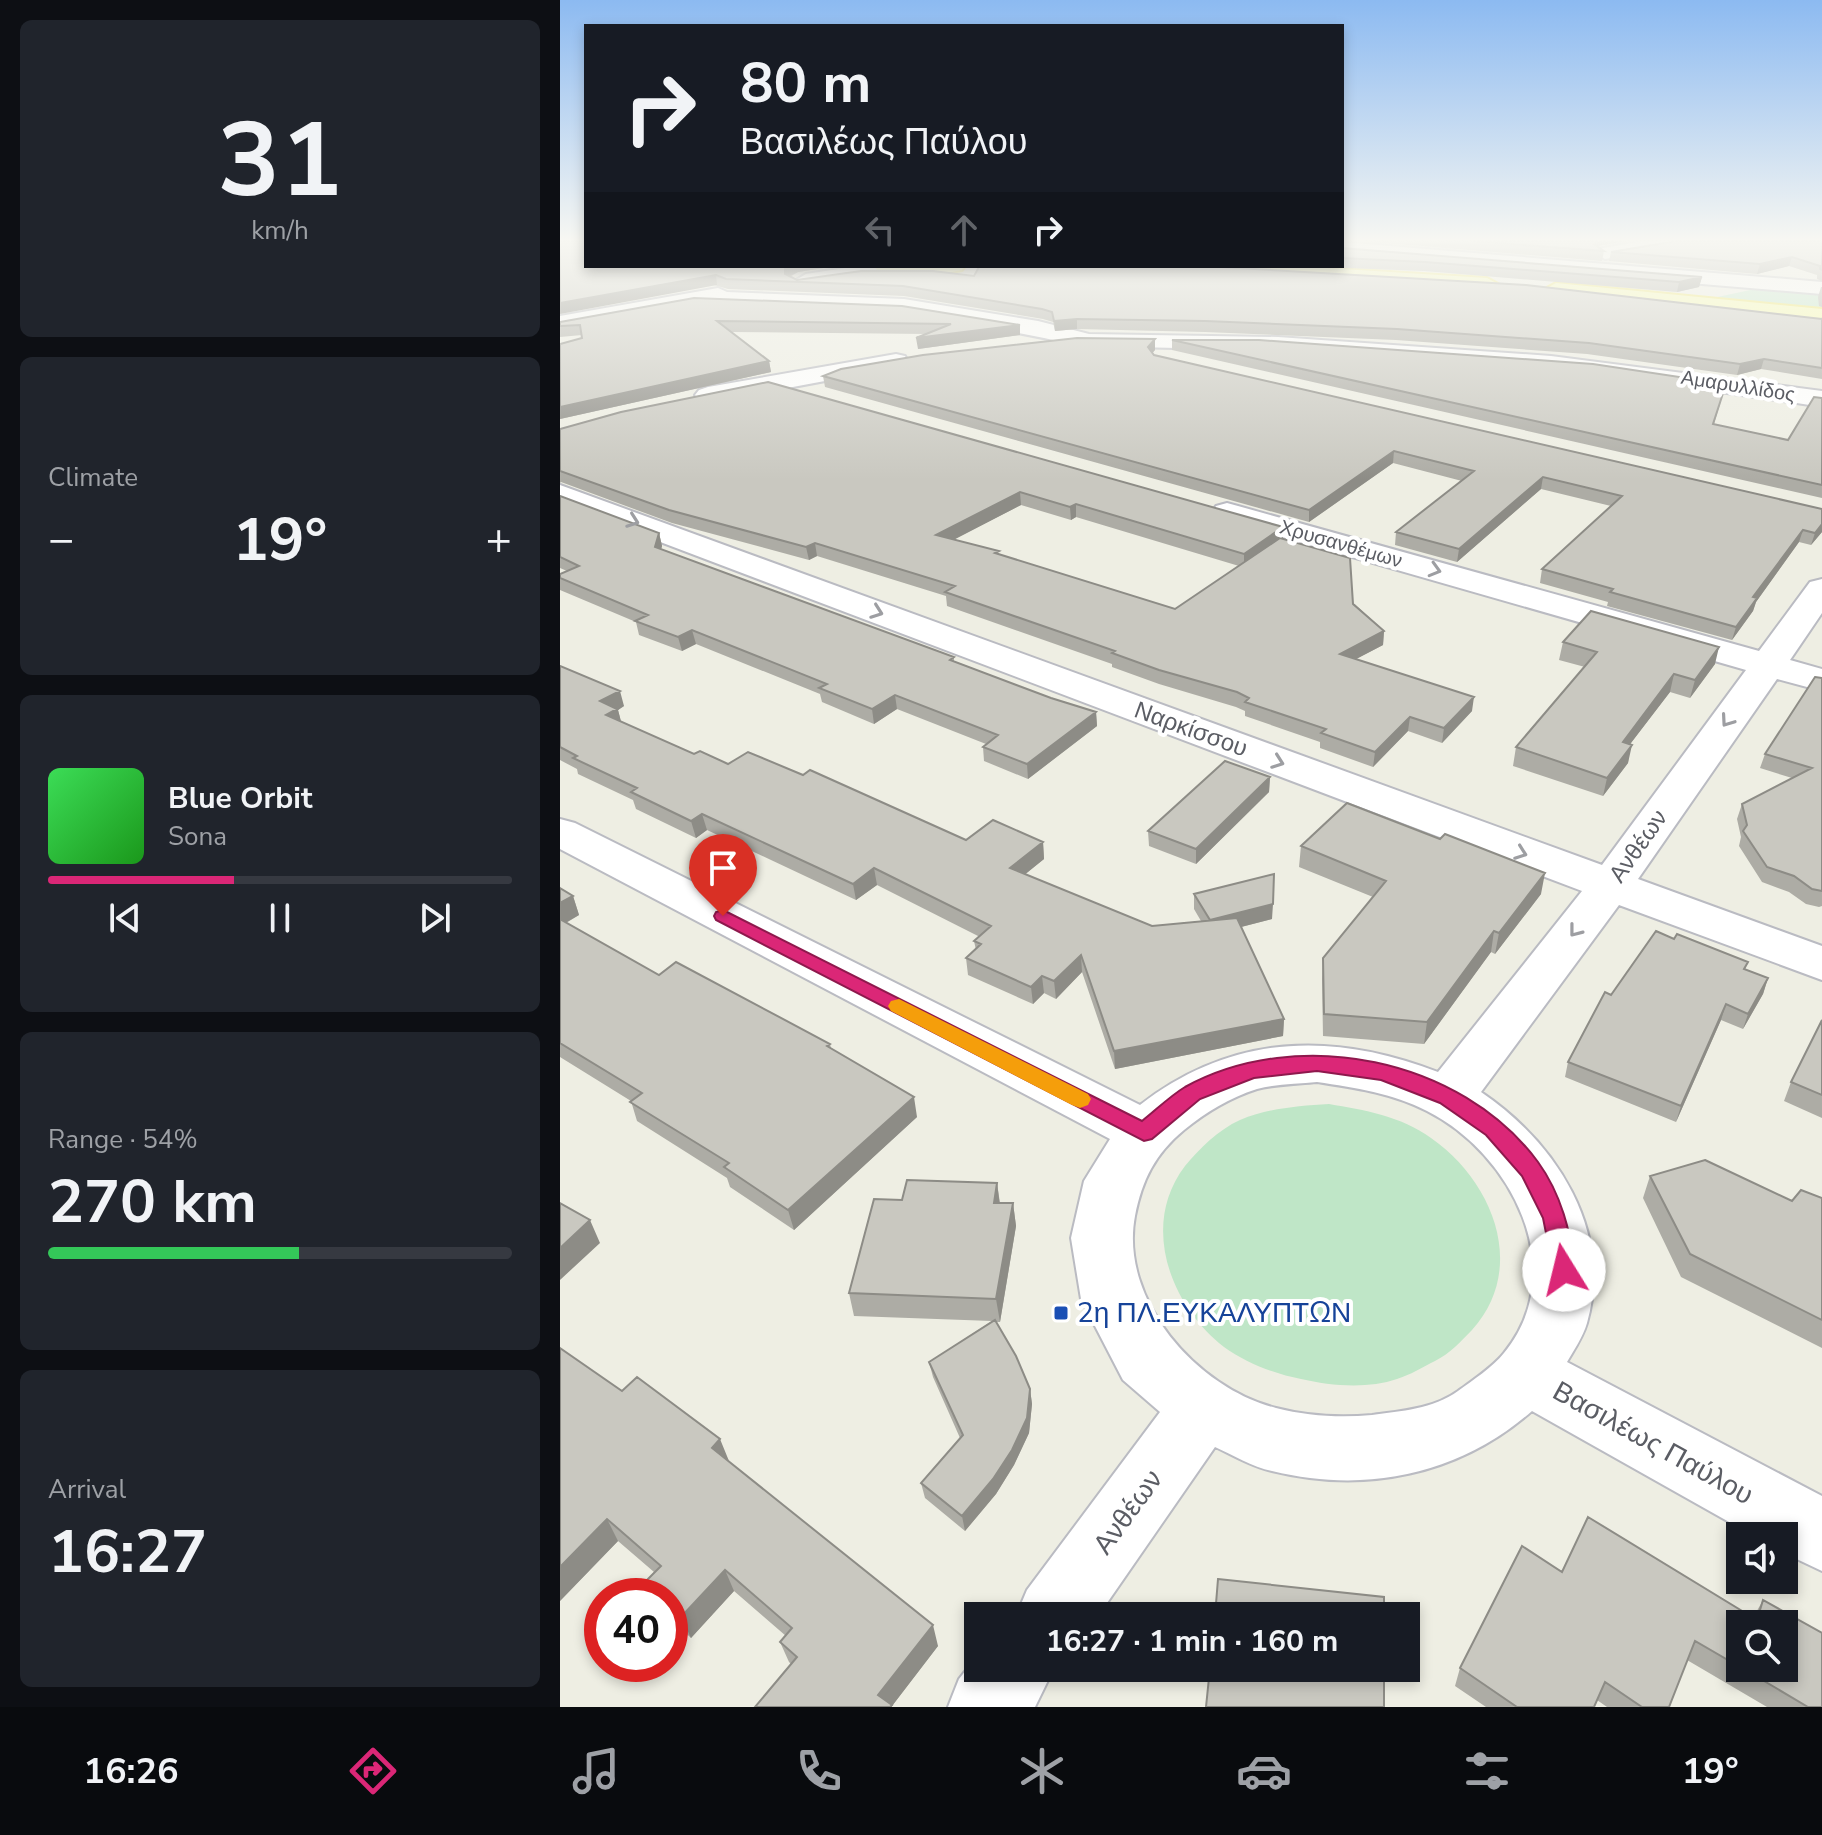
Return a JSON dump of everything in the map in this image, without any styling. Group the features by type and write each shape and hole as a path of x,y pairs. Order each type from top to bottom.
{"street":[{"path":"993,321 1038,328 1202,367"},
{"name":"Αμαρυλλίδος","path":"1001,347 1077,339 1259,341 1416,350 1591,365 1822,399"},
{"path":"678,401 924,356"},
{"path":"767,383 828,400"},
{"name":"Ναρκίσσου","path":"560,494 1822,964"},
{"name":"Χρυσανθέμων","path":"1198,504 1822,680"},
{"name":"Ανθέων","path":"1448,1097 1610,886 1822,589"},
{"path":"560,832 1144,1132"},
{"path":"1317,1063 1357,1068 1384,1072 1448,1097 1494,1129 1531,1170 1555,1218 1564,1270 1555,1324 1527,1374 1479,1415 1416,1442 1343,1450 1270,1439 1203,1408 1146,1359 1112,1299 1101,1238 1113,1181 1144,1132 1192,1094 1252,1070 1317,1063"},
{"name":"Βασιλέως Παύλου","path":"1527,1374 1822,1535"},
{"name":"Ανθέων","path":"1063,1602 1203,1408"},
{"path":"987,1707 1006,1682"}],"green space":[{"path":"1329,1104 1395,1119 1431,1138 1453,1156 1471,1177 1486,1201 1496,1227 1500,1253 1498,1280 1489,1306 1472,1330 1441,1358 1386,1382 1337,1385 1313,1381 1271,1371 1242,1358 1205,1330 1176,1287 1167,1263 1163,1238 1165,1213 1172,1189 1185,1166 1203,1146 1224,1129 1251,1116 1284,1108"}],"building":[{"path":"567,321 993,321 1020,325 916,338 951,324 717,321 769,361 560,407 560,344 582,338 580,325 560,326 560,322"},
{"path":"1183,321 1822,321 1822,368 1764,359 1740,364 1589,343 1397,329"},
{"path":"1077,338 1155,339 1148,347 1154,355 1822,509 1822,524 1815,533 1803,530 1753,597 1757,598 1736,627 1610,592 1613,589 1542,569 1622,496 1543,477 1459,549 1396,532 1474,471 1394,451 1309,510 823,376 841,369 923,355"},
{"path":"1172,340 1259,340 1593,364 1726,384 1713,424 1788,440 1814,397 1822,398 1822,485"},
{"path":"768,382 1283,527 1244,554 1076,504 1070,507 1020,492 936,535 999,551 995,553 1175,609 1280,538 1350,558 1353,604 1384,631 1340,654 1474,697 1444,728 1410,717 1375,752 1321,733 1326,729 1245,702 1249,698 1237,692 1159,670 1112,653 1115,651 945,592 955,586 815,543 806,547 669,510 560,471 560,429 621,412"},
{"path":"560,496 659,533 655,547 954,657 950,660 1051,698 1096,712 1027,764 983,747 998,735 895,695 872,709 819,688 827,684 692,630 678,637 635,621 648,615 560,578 560,574 579,566 560,557"},
{"path":"1591,611 1719,647 1695,680 1674,674 1623,742 1632,745 1607,778 1516,747 1597,652 1563,642"},
{"path":"560,666 620,691 600,701 617,709 606,715 694,754 700,751 728,764 748,752 803,775 810,770 966,840 993,820 1043,842 1010,868 1152,926 1237,918 1284,1019 1114,1051 1081,955 1054,981 1042,976 1031,987 966,958 981,944 974,941 991,926 874,868 853,884 702,814 691,821 631,792 637,788 573,758 577,756 560,747"},
{"path":"1815,677 1822,678 1822,891 1812,889 1794,876 1767,867 1743,831 1747,825 1742,804 1812,768 1765,754"},
{"path":"1225,761 1270,777 1196,849 1148,831"},
{"path":"1347,803 1440,839 1445,834 1545,873 1499,933 1494,931 1427,1022 1324,1014 1323,958 1386,881 1301,846"},
{"path":"1274,874 1273,904 1210,920 1194,894"},
{"path":"560,888 573,896 560,903"},
{"path":"560,919 659,975 676,962 830,1044 827,1046 914,1097 788,1210 724,1167 729,1163 630,1102 642,1093 560,1043"},
{"path":"1656,931 1674,939 1677,934 1748,962 1744,969 1768,978 1748,1014 1726,1004 1681,1106 1568,1062 1605,992 1611,995"},
{"path":"1822,1020 1822,1095 1791,1082"},
{"path":"1705,1160 1792,1201 1801,1190 1822,1198 1822,1320 1690,1254 1650,1176"},
{"path":"907,1180 997,1183 994,1203 1013,1203 996,1299 849,1293 874,1199 902,1200"},
{"path":"560,1203 590,1220 560,1248"},
{"path":"995,1320 1016,1356 1030,1389 1027,1418 1012,1450 993,1479 962,1516 921,1483 963,1435 929,1362"},
{"path":"560,1348 622,1391 637,1377 720,1439 712,1448 933,1625 878,1695 892,1705 890,1707 755,1707 797,1657 780,1642 792,1628 725,1570 688,1610 688,1578 649,1578 661,1566 607,1519 560,1567"},
{"path":"1588,1517 1741,1610 1726,1610 1726,1659 1695,1641 1669,1707 1642,1707 1605,1682 1594,1707 1517,1707 1460,1668 1522,1546 1562,1572"},
{"path":"1218,1579 1384,1597 1384,1602 1216,1602"},
{"path":"1763,1600 1781,1610 1760,1610"},
{"path":"1798,1620 1822,1633 1822,1707 1808,1707 1766,1682 1798,1682"},
{"path":"1209,1682 1384,1682 1384,1707 1206,1707"}],"slow traffic":[{"path":"899,1006 1080,1099"}],"place":[{"name":"2η ΠΛ.ΕΥΚΑΛΥΠΤΩΝ","path":"1061,1313"}],"route":[{"path":"723,916 1144,1132 1192,1094 1252,1070 1317,1063 1384,1072 1448,1097 1494,1129 1531,1170 1555,1218 1564,1270"}]}
